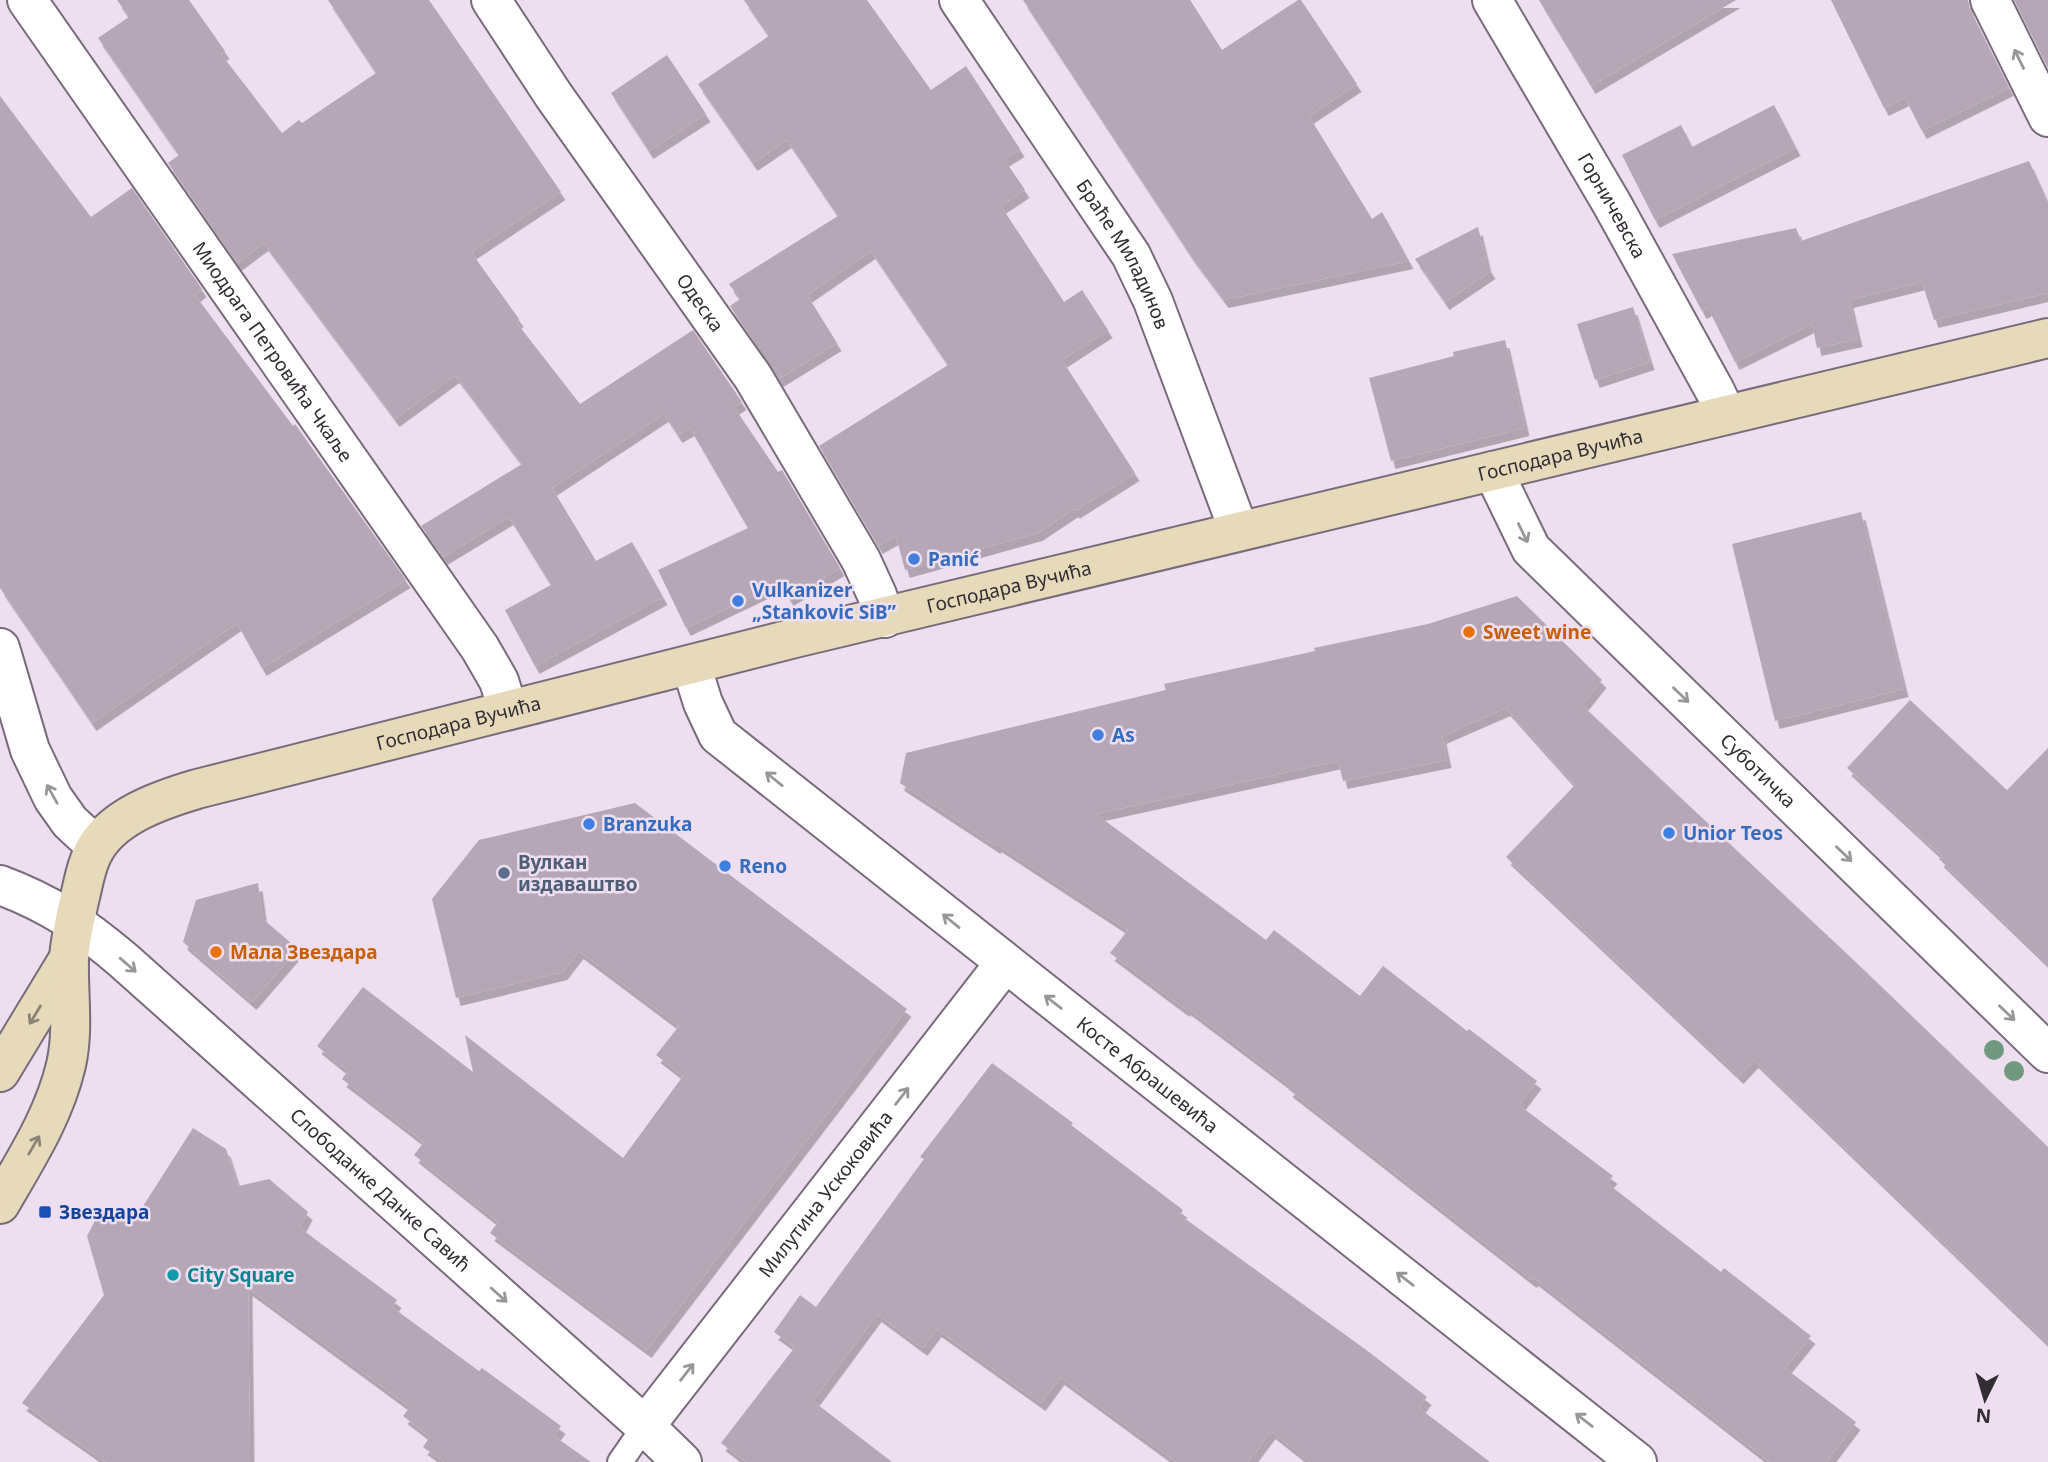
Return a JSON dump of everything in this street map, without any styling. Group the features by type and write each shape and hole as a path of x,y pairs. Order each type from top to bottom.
{"main road":[{"name":"Господара Вучића","path":"0,1204 49,1118 66,1064 71,1010 72,940 86,869 96,846 108,831 169,798 691,665 2048,338"},
{"name":"Господара Вучића","path":"0,1072 72,940"}],"street":[{"name":"Миодрага Петровића Чкаље","path":"27,0 480,648 499,681 508,710"},
{"name":"Одеска","path":"491,0 554,96 753,377 861,560 885,618"},
{"name":"Браће Миладинов","path":"959,0 1130,255 1153,301 1240,531"},
{"name":"Горничевска","path":"1492,0 1612,204 1726,414"},
{"path":"1990,0 2048,117"},
{"name":"Суботичка","path":"1493,471 1531,549 2048,1053"},
{"path":"0,648 30,750 53,798 70,822 96,846"},
{"name":"Косте Абрашевића","path":"691,665 703,703 718,735 1637,1462"},
{"name":"Слободанке Данке Савић","path":"0,885 54,909 72,940 123,960 682,1462"},
{"name":"Милутина Ускоковића","path":"645,1426 1005,963"}],"lane":[{"path":"620,1462 645,1426"}],"building":[{"path":"117,0 189,0 225,51 221,54 282,133 299,120 302,123 376,73 328,0 429,0 561,192 471,252 519,319 516,322 580,404 693,330 742,402 734,407 778,472 782,470 840,568 789,598 780,583 686,628 658,570 748,528 690,428 678,435 664,414 552,488 596,561 632,542 663,597 535,666 505,610 551,585 509,517 443,557 421,526 522,464 455,375 395,419 264,243 237,263 168,163 179,155 98,38 129,17"},
{"path":"744,0 867,0 931,90 966,66 1020,149 1004,159 1025,190 1001,206 1064,302 1082,290 1108,330 1062,360 1135,473 1038,533 905,570 896,536 878,546 819,446 948,365 871,251 807,295 837,343 779,379 730,306 740,299 729,284 838,216 787,140 753,163 698,84 769,36"},
{"path":"1023,0 1190,0 1222,50 1301,0 1357,84 1309,116 1372,219 1382,212 1409,261 1224,300 1191,256"},
{"path":"1539,0 1736,0 1591,86"},
{"path":"1831,0 1968,0 1970,10 2009,88 1922,131 1905,98 1884,108"},
{"path":"2014,0 2048,0 2048,68"},
{"path":"667,55 706,114 649,151 611,93"},
{"path":"0,96 91,217 132,188 202,289 195,295 293,426 295,424 406,580 262,668 237,623 92,723 0,588"},
{"path":"1774,105 1796,148 1655,220 1622,155 1681,125 1692,147"},
{"path":"2029,161 2048,203 2048,293 1934,320 1922,282 1849,300 1858,339 1817,348 1812,324 1735,362 1708,308 1702,311 1672,254 1796,228 1801,241"},
{"path":"1478,227 1487,265 1491,271 1445,302 1415,259"},
{"path":"1633,307 1650,362 1595,380 1577,324"},
{"path":"1505,340 1525,428 1391,461 1369,378 1454,356 1453,352"},
{"path":"1861,512 1904,689 1775,721 1732,544"},
{"path":"1517,596 1602,680 1582,705 2048,1147 2048,1343 1754,1060 1739,1076 1506,857 1575,785 1506,708 1442,736 1447,760 1343,781 1338,761 1096,814 1266,940 1274,930 1360,996 1383,966 1537,1081 1519,1105 1613,1176 1607,1183 1721,1272 1724,1268 1811,1336 1785,1368 1856,1422 1826,1462 1770,1462 1288,1089 1291,1086 1110,953 1128,930 900,783 906,753 1166,690 1164,684 1428,624"},
{"path":"1910,700 2007,790 2048,748 2048,964 1939,859 1942,856 1847,768"},
{"path":"635,803 907,1009 647,1350 490,1233 498,1222 414,1155 424,1142 342,1079 348,1071 317,1046 363,987 473,1072 465,1035 623,1158 683,1076 656,1055 679,1026 579,951 563,972 456,998 432,899 479,840"},
{"path":"258,883 263,919 298,949 252,1002 183,942 196,900"},
{"path":"992,1063 1183,1210 1180,1215 1427,1397 1419,1408 1490,1462 1310,1462 1271,1431 1248,1462 1176,1462 1060,1377 1041,1403 937,1329 923,1348 877,1314 813,1401 892,1462 746,1462 721,1443 795,1347 774,1332 800,1295 816,1307 924,1159 920,1157"},
{"name":"City Square","path":"193,1128 226,1149 238,1186 269,1179 308,1212 300,1228 397,1300 392,1307 479,1371 482,1368 561,1426 554,1436 591,1462 444,1462 423,1447 430,1437 403,1416 410,1407 248,1288 250,1462 106,1462 22,1403 104,1295 87,1236 97,1217 138,1214"}],"place":[{"name":"Panić","path":"914,559"},
{"name":"Vulkanizer „Stankovic SiB”","path":"738,601"},
{"name":"Sweet wine","path":"1469,632"},
{"name":"As","path":"1098,735"},
{"name":"Branzuka","path":"589,824"},
{"name":"Unior Teos","path":"1669,833"},
{"name":"Reno","path":"725,866"},
{"name":"Вулкан издаваштво","path":"504,873"},
{"name":"Мала Звездара","path":"216,952"},
{"name":"Звездара","path":"45,1212"},
{"name":"City Square","path":"173,1275"}]}
